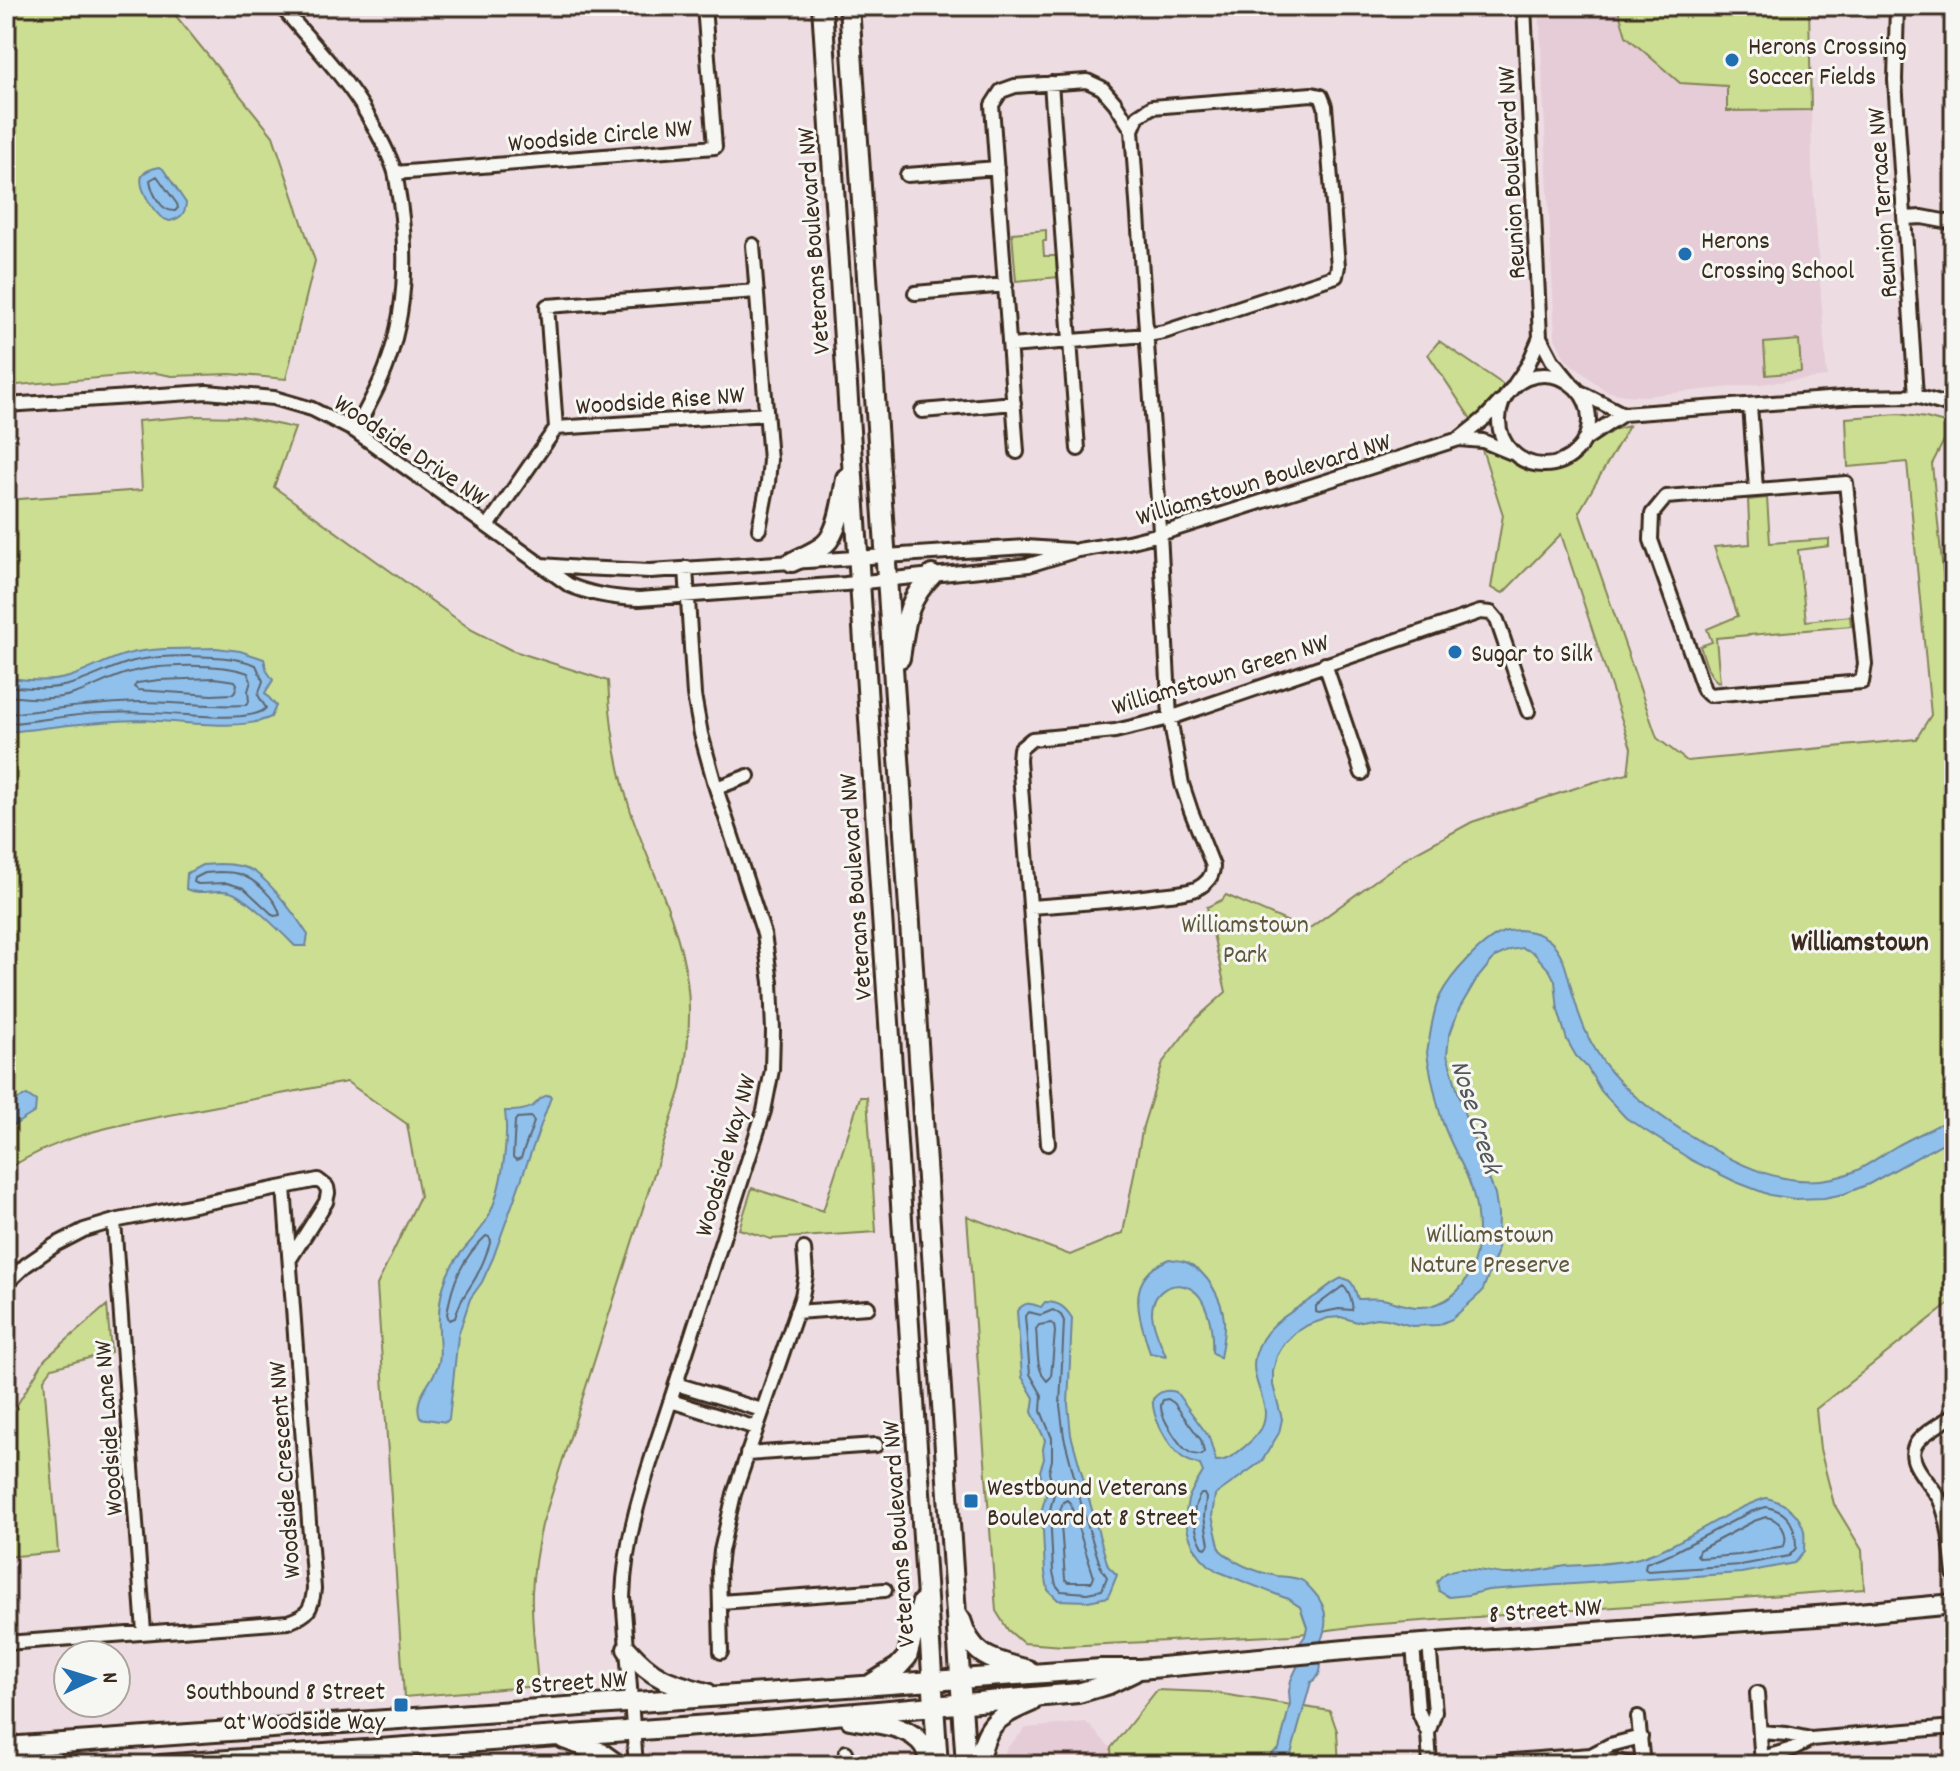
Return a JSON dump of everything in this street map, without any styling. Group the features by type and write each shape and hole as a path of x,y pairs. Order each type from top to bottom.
{"main road":[{"name":"Veterans Boulevard NW","path":"822,6 938,1765"},
{"name":"Veterans Boulevard NW","path":"849,6 966,1765"},
{"path":"792,562 824,546 831,538 842,502 851,439"},
{"path":"895,693 907,610 921,586 932,575"},
{"path":"867,1686 898,1667 907,1657 927,1588"},
{"path":"955,1602 966,1636 981,1653 996,1661 1042,1674"},
{"name":"8 Street NW","path":"6,1747 1101,1669 1140,1669 1324,1651 1954,1604"},
{"path":"627,1649 640,1664 663,1680 721,1696"},
{"name":"8 Street NW","path":"160,1765 832,1715 1078,1693 1109,1684 1140,1669"},
{"path":"978,1765 981,1746 990,1728 1002,1715 1043,1696"},
{"path":"832,1715 904,1730 925,1748 931,1765"},
{"path":"554,1736 600,1752 618,1765"}],"street":[{"path":"281,6 362,107 395,173 406,261 403,298 387,367 355,431"},
{"name":"Woodside Circle NW","path":"395,173 715,147 704,6"},
{"name":"Reunion Boulevard NW","path":"1524,6 1540,337 1552,360 1575,388"},
{"name":"Reunion Terrace NW","path":"1897,6 1895,80 1916,396"},
{"path":"1017,452 992,105 1001,91 1015,86 1087,81 1102,88 1132,130"},
{"path":"1051,83 1078,449"},
{"path":"1010,346 1147,335 1164,332 1336,276 1338,266 1325,106 1321,96 1312,94 1152,107 1138,116 1132,130 1147,335 1160,534 1170,718 1182,784 1213,866 1213,875 1194,890 1127,900 1030,907"},
{"path":"907,175 997,168"},
{"path":"1905,218 1922,217 1954,223"},
{"name":"Woodside Rise NW","path":"753,245 770,460 759,529"},
{"path":"915,293 1006,285"},
{"name":"Woodside Rise NW","path":"488,526 556,428 547,306 757,291"},
{"name":"Reunion Boulevard NW","path":"1514,386 1528,365 1540,337"},
{"path":"1575,388 1589,412 1588,432 1578,449 1565,460 1547,465 1530,463 1512,453 1498,425 1499,409 1514,386 1523,379 1545,374 1561,377 1623,414"},
{"name":"Woodside Drive NW","path":"6,405 207,392 274,398 312,409 355,431 555,576 569,585 597,595 639,599 887,579"},
{"path":"1584,440 1623,414 1855,397 1916,396 1954,407"},
{"name":"Williamstown Boulevard NW","path":"887,579 1029,565 1078,550 1160,534 1459,439 1503,400"},
{"path":"922,411 1014,403"},
{"path":"1750,405 1756,489"},
{"name":"Woodside Rise NW","path":"556,428 766,414"},
{"name":"Williamstown Boulevard NW","path":"1459,439 1483,441 1512,453"},
{"path":"1846,483 1865,664 1862,682 1709,695 1704,690 1651,540 1652,514 1666,497 1756,489 1846,483"},
{"name":"Williamstown Boulevard NW","path":"886,556 1026,547 1078,550"},
{"path":"542,565 621,570 886,556"},
{"name":"Woodside Way NW","path":"636,1765 623,1597 628,1544 764,1111 772,1070 771,982 764,934 701,734 694,695 686,568"},
{"name":"Williamstown Green NW","path":"1048,1144 1020,749 1032,739 1115,731 1170,718 1471,614 1491,613 1500,627 1528,711"},
{"path":"1325,664 1362,773"},
{"path":"716,788 748,776"},
{"path":"6,1284 26,1265 84,1230 114,1221 318,1180 327,1187 326,1202 290,1259"},
{"name":"Woodside Crescent NW","path":"6,1643 288,1622 308,1613 313,1603 313,1573 284,1187"},
{"name":"Woodside Lane NW","path":"114,1221 144,1632"},
{"path":"721,1652 721,1551 725,1526 805,1283 804,1249"},
{"path":"796,1312 868,1307"},
{"path":"676,1384 762,1410"},
{"path":"671,1401 756,1428"},
{"path":"1954,1415 1918,1441 1913,1449 1917,1467 1932,1487 1943,1510 1954,1574"},
{"path":"747,1454 876,1445"},
{"path":"720,1602 885,1590"},
{"path":"1421,1644 1435,1712 1428,1733 1430,1765"},
{"path":"1757,1693 1762,1762 1811,1739"},
{"path":"1638,1717 1643,1765"},
{"path":"1760,1732 1811,1739 1954,1727"},
{"path":"1591,1755 1610,1745 1641,1737"},
{"path":"1462,1765 1591,1755 1633,1765"}],"shaded area":[{"name":"Herons Crossing School","path":"1539,6 1617,6 1626,36 1727,86 1728,111 1811,110 1812,170 1827,377 1645,396 1624,395 1606,391 1566,360 1555,338"},
{"path":"1086,1722 1111,1748 1112,1765 1002,1765 1006,1749 1026,1728"}],"green space":[{"path":"6,6 168,6 273,136 315,261 286,379 230,374 172,376 156,373 6,386"},
{"name":"Herons Crossing Soccer Fields","path":"1617,6 1809,6 1811,110 1727,111 1727,86 1680,83 1626,36"},
{"path":"1046,230 1044,256 1057,256 1059,277 1016,281 1012,233"},
{"path":"1799,340 1801,372 1766,375 1764,343"},
{"path":"1439,341 1504,385 1488,408 1471,419 1428,354"},
{"name":"Williamstown Nature Preserve","path":"1899,414 1952,425 1932,464 1954,681 1954,1300 1816,1409 1820,1449 1834,1504 1862,1550 1864,1589 1367,1625 1291,1635 1064,1646 1023,1643 1008,1630 996,1611 967,1216 1070,1255 1123,1233 1143,1126 1163,1062 1197,1018 1226,992 1207,907 1226,895 1307,930 1409,856 1472,822 1628,774 1631,748 1561,534 1503,593 1491,588 1503,515 1480,445 1501,452 1520,465 1539,471 1554,471 1576,462 1597,438 1608,431 1629,426 1579,512 1657,738 1687,761 1916,739 1931,715 1907,462 1848,467 1846,418"},
{"path":"196,416 242,417 295,428 274,487 472,630 511,650 608,681 613,734 623,785 678,939 687,980 689,1008 681,1089 542,1525 532,1593 538,1686 404,1697 377,1285 420,1196 407,1124 347,1082 95,1131 50,1147 6,1170 6,500 142,490 138,421"},
{"path":"1767,498 1770,543 1829,539 1829,546 1798,550 1806,621 1850,616 1851,626 1716,638 1720,683 1709,672 1700,646 1712,642 1707,629 1738,616 1714,547 1750,544 1748,500"},
{"path":"860,1097 867,1097 876,1232 771,1239 739,1229 752,1188 823,1211"},
{"path":"107,1305 111,1352 52,1368 44,1379 58,1552 6,1557 6,1423 45,1359"},
{"path":"1157,1690 1209,1692 1330,1711 1337,1731 1339,1765 1112,1765 1111,1748"}],"water":[{"path":"160,167 186,203 182,215 170,221 155,211 141,180 143,174"},
{"path":"216,648 240,651 264,659 273,680 265,693 276,706 271,717 243,724 125,720 6,732 6,678 61,679 120,656 139,652"},
{"path":"202,865 246,868 262,878 308,935 306,946 295,946 237,895 225,891 197,892 186,889 187,873"},
{"path":"1519,930 1545,937 1559,952 1588,1037 1603,1062 1623,1085 1683,1131 1743,1165 1786,1178 1808,1181 1830,1179 1859,1170 1954,1116 1954,1137 1869,1184 1844,1194 1795,1199 1770,1195 1736,1182 1693,1161 1626,1118 1601,1091 1567,1040 1558,1010 1555,981 1533,952 1522,948 1495,957 1476,980 1459,1009 1449,1037 1447,1055 1467,1122 1495,1194 1498,1214 1497,1253 1482,1292 1452,1319 1438,1325 1412,1326 1376,1318 1357,1322 1341,1317 1328,1318 1295,1333 1277,1356 1273,1371 1273,1385 1282,1419 1279,1433 1262,1461 1215,1495 1212,1516 1220,1550 1254,1570 1303,1581 1321,1602 1325,1628 1320,1643 1300,1643 1307,1627 1300,1607 1288,1599 1217,1571 1195,1549 1188,1531 1186,1510 1189,1496 1203,1472 1200,1465 1182,1457 1166,1438 1155,1414 1153,1399 1163,1391 1176,1392 1209,1437 1216,1461 1223,1460 1249,1443 1263,1425 1264,1408 1254,1363 1260,1343 1281,1319 1342,1278 1351,1283 1358,1299 1382,1299 1417,1307 1447,1299 1460,1288 1475,1257 1478,1221 1468,1179 1442,1120 1427,1052 1437,1002 1451,978 1488,941 1507,931"},
{"path":"27,1095 36,1101 35,1112 6,1130 6,1105"},
{"path":"549,1095 551,1097 493,1258 470,1299 458,1336 449,1419 446,1422 420,1418 421,1396 439,1362 439,1310 445,1283 454,1262 483,1226 495,1201 505,1154 505,1111 527,1109"},
{"path":"1169,1259 1195,1267 1217,1295 1224,1320 1220,1358 1212,1352 1207,1310 1200,1297 1186,1286 1178,1285 1163,1291 1153,1304 1154,1325 1166,1356 1150,1353 1139,1312 1140,1288 1155,1267"},
{"path":"1045,1302 1061,1306 1072,1318 1068,1404 1071,1435 1108,1566 1117,1575 1108,1597 1088,1601 1058,1600 1048,1590 1045,1573 1042,1509 1046,1495 1040,1471 1045,1440 1032,1412 1034,1398 1022,1377 1017,1311 1025,1304 1041,1307"},
{"path":"1766,1498 1790,1509 1802,1524 1804,1551 1794,1563 1741,1573 1488,1590 1449,1597 1439,1591 1437,1582 1443,1575 1459,1569 1513,1574 1639,1558"},
{"path":"1321,1661 1319,1673 1311,1682 1288,1765 1264,1765 1271,1754 1279,1749 1290,1704 1291,1680 1299,1663"}],"place":[{"name":"Herons Crossing Soccer Fields","path":"1732,60"},
{"name":"Herons Crossing School","path":"1685,254"},
{"name":"Sugar to Silk","path":"1455,652"},
{"name":"Westbound Veterans Boulevard at 8 Street","path":"971,1501"},
{"name":"Southbound 8 Street at Woodside Way","path":"401,1705"}],"district":[{"name":"Williamstown","path":"1860,940"}],"park label":[{"name":"Williamstown Park","path":"1245,938"}],"water label":[{"name":"Nose Creek","path":"1478,1116"}]}
